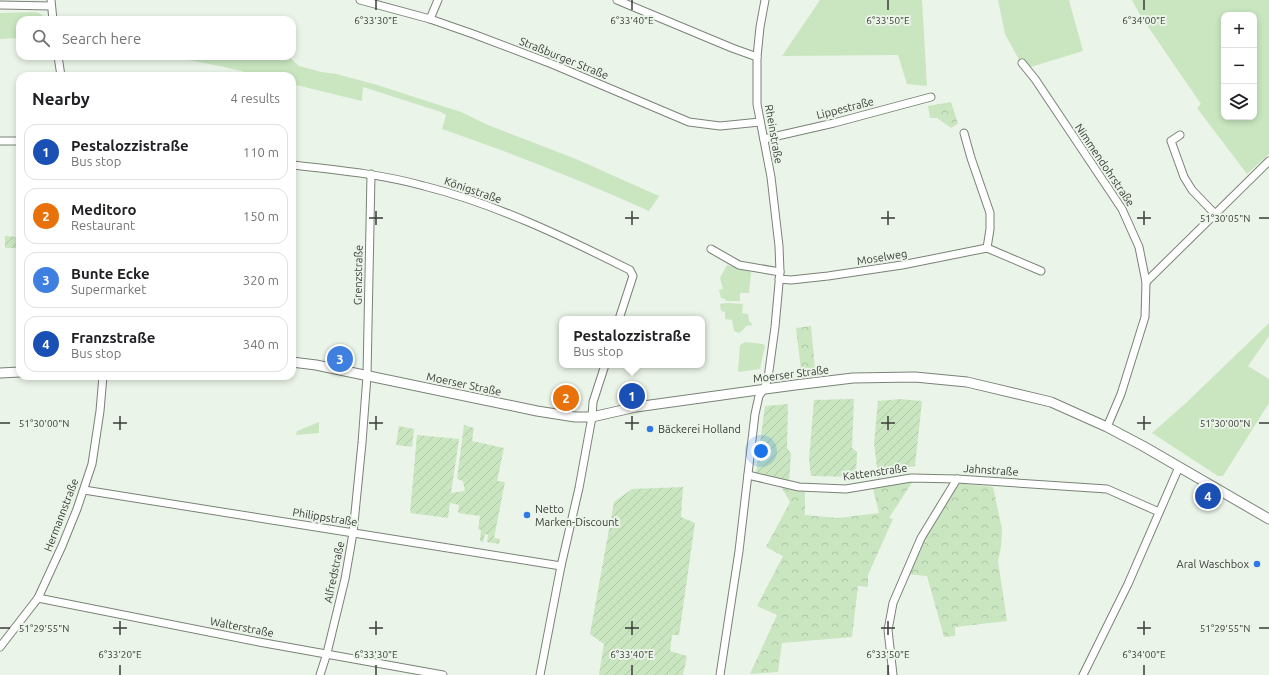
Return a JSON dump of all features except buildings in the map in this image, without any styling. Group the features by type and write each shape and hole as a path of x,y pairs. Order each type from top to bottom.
{"street":[{"name":"Straßburger Straße","path":"360,0 430,19 552,64 689,122 720,126 760,122"},
{"path":"430,19 438,0"},
{"path":"617,0 757,57"},
{"name":"Rheinstraße","path":"764,389 768,378 770,365 780,276 772,183 757,104 757,57 765,0"},
{"path":"0,5 51,3 53,16"},
{"path":"59,60 61,72"},
{"name":"Nimmendohrstraße","path":"1022,64 1035,79 1122,209 1139,247 1146,282 1145,317 1121,394 1107,427"},
{"name":"Lippestraße","path":"764,139 834,123 931,97"},
{"path":"964,133 990,213 990,229 987,248 1041,271"},
{"path":"1180,135 1171,141 1184,177 1192,190 1215,214"},
{"path":"0,142 16,141"},
{"path":"1146,282 1269,161"},
{"name":"Königstraße","path":"296,165 371,174 425,186 493,208 580,245 630,270 633,276 620,316"},
{"name":"Grenzstraße","path":"367,376 371,174"},
{"name":"Moselweg","path":"780,276 791,280 828,276 895,266 987,248"},
{"path":"711,249 739,265 780,276"},
{"name":"Moerser Straße","path":"296,362 316,365 575,418 592,417 636,407 853,378 915,377 968,382 1051,402 1107,427 1144,446 1269,519"},
{"path":"540,675 561,566 579,488 579,481 594,402 604,368"},
{"path":"0,372 16,372"},
{"name":"Alfredstraße","path":"320,675 327,653 345,579 353,533 367,376"},
{"name":"Hermannstraße","path":"0,647 38,598 68,533 92,464 102,397 103,380"},
{"path":"720,675 748,476 754,414 759,396 764,389"},
{"path":"1084,675 1128,584 1179,467"},
{"name":"Kattenstraße","path":"748,476 799,487 846,489 911,478 957,479"},
{"name":"Jahnstraße","path":"893,675 888,630 893,603 921,538 957,479 1107,489 1159,512"},
{"name":"Philippstraße","path":"84,490 561,566"},
{"name":"Walterstraße","path":"38,598 259,642 327,653 442,675"}],"green space":[{"path":"820,0 922,0 927,86 907,84 898,55 782,56"},
{"path":"998,0 1069,0 1083,51 1024,69 1005,34"},
{"path":"1132,0 1269,0 1269,154 1247,174 1197,108 1201,104 1140,15"},
{"path":"35,12 43,16 16,16 16,38 0,39 0,13"},
{"path":"188,60 292,60 299,66 374,84 461,112 488,125 576,159 659,196 649,211 546,167 442,129 446,115 441,112 363,87 362,101 296,85 296,72 245,72"},
{"path":"951,102 958,124 951,128 937,118 930,118 928,106"},
{"path":"5,236 16,237 16,248 5,248"},
{"path":"727,265 751,272 749,293 740,293 740,301 726,301 725,299 721,298 719,290 723,289 720,278"},
{"path":"720,304 743,304 742,313 748,314 749,321 753,325 746,326 739,333 734,331 732,320 725,319 725,312 721,311"},
{"path":"1269,323 1269,336 1248,366 1269,379 1269,403 1223,476 1218,476 1152,433 1187,402"},
{"path":"811,326 815,369 801,370 796,328"},
{"path":"745,342 763,344 765,346 760,369 739,372 740,345"},
{"path":"854,399 852,448 857,452 856,477 811,476 809,459 814,400"},
{"path":"900,399 922,401 915,466 880,472 879,484 874,443 878,401"},
{"path":"788,404 787,448 791,453 789,485 756,473 765,406"},
{"path":"319,422 319,433 296,435 297,431"},
{"path":"464,425 474,428 472,441 504,448 497,481 505,482 494,538 500,539 499,544 487,542 488,535 485,534 483,542 480,541 481,530 478,529 480,516 458,513 459,505 450,503 448,518 410,513 417,435 459,439 451,493 465,491 463,481 457,479"},
{"path":"399,426 414,429 412,447 396,445"},
{"path":"915,478 889,518 893,519 868,575 868,587 858,586 852,637 782,643 778,672 750,674 777,615 757,606 783,556 766,547 790,502 782,488 805,492 805,515 838,518 879,513 872,485"},
{"path":"955,483 993,487 1002,529 1001,547 998,561 1007,621 955,627 955,636 944,637 927,576 905,574"},
{"path":"683,487 681,517 695,523 679,635 672,635 670,651 687,656 683,675 599,675 604,644 590,634 614,502 632,489"}],"place":[{"name":"Bunte Ecke","path":"340,359"},
{"name":"Pestalozzistraße","path":"632,396"},
{"name":"Meditoro","path":"566,398"},
{"name":"Bäckerei Holland","path":"650,429"},
{"name":"Franzstraße","path":"1208,496"},
{"name":"Netto Marken-Discount","path":"527,515"},
{"name":"Aral Waschbox","path":"1257,564"}]}
